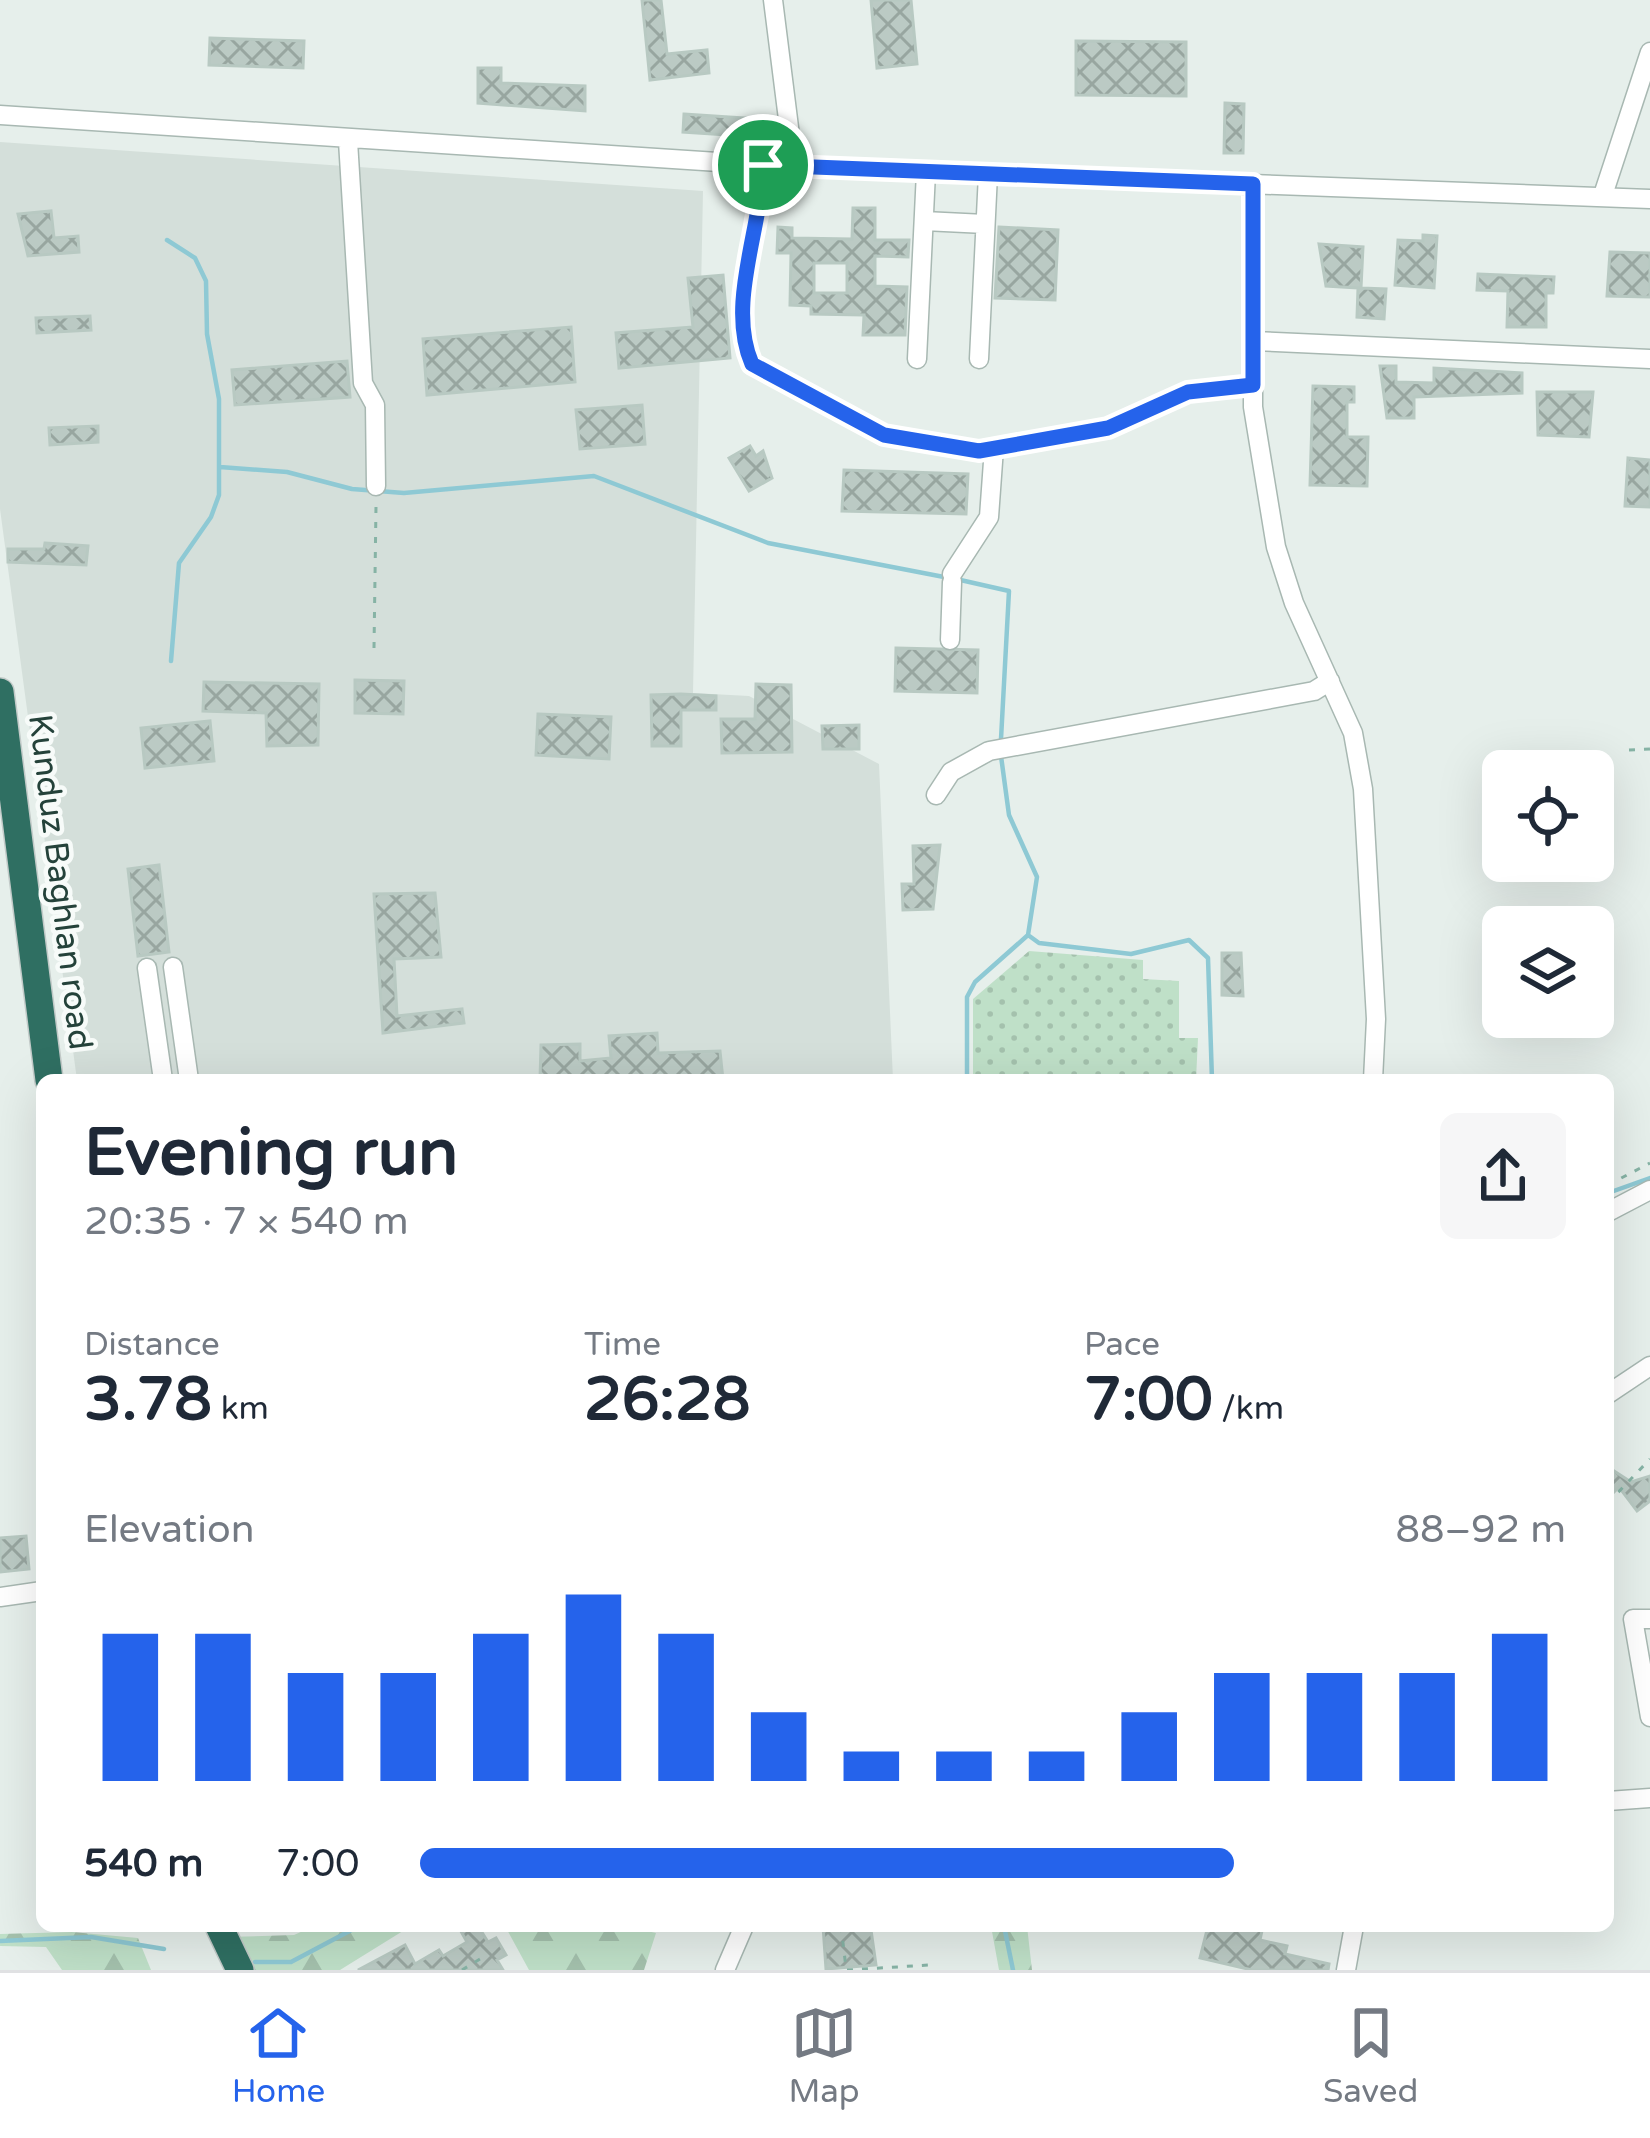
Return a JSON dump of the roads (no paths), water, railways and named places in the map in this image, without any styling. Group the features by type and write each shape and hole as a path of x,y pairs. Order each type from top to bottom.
{"highway":[{"name":"Kunduz Baghlan road","path":"0,692 49,1074"},
{"path":"222,1932 240,1970"}],"street":[{"path":"773,0 794,167"},
{"path":"1604,195 1650,52"},
{"path":"0,115 794,167 1650,199"},
{"path":"348,141 363,383 375,404 376,493"},
{"path":"763,165 761,206 748,261 744,346 752,364 884,435 979,451 1108,428 1188,392 1253,385"},
{"path":"916,359 926,172"},
{"path":"979,359 988,174"},
{"path":"1253,184 1253,385 1276,547 1354,733 1363,789 1376,1019 1373,1074"},
{"path":"924,221 986,224"},
{"path":"1253,340 1650,359"},
{"path":"950,640 952,578 989,518 994,448"},
{"path":"935,795 951,772 989,751 1314,691 1330,681"},
{"path":"173,967 189,1074"},
{"path":"147,968 162,1074"},
{"path":"1614,1209 1650,1190"},
{"path":"1614,1390 1650,1366"},
{"path":"0,1597 36,1592"},
{"path":"1650,1619 1633,1619 1650,1717"},
{"path":"1614,1801 1650,1798"},
{"path":"725,1970 741,1932"},
{"path":"1352,1967 1354,1932"}],"waterway":[{"path":"167,240 195,258 206,281 207,334 219,399 219,495 211,517 179,563 171,661"},
{"path":"220,467 287,472 352,489 404,493 594,476 768,543 944,577"},
{"path":"956,579 1009,591 1001,739"},
{"path":"1001,756 1009,815 1037,877 1028,935 1039,943 1131,954 1189,940 1208,958 1212,1074"},
{"path":"967,1074 967,997 975,982 1028,935"},
{"path":"1614,1191 1650,1178"},
{"path":"255,1962 291,1962 348,1932"},
{"path":"1005,1932 1013,1970"},
{"path":"0,1941 91,1937 164,1949"}]}
